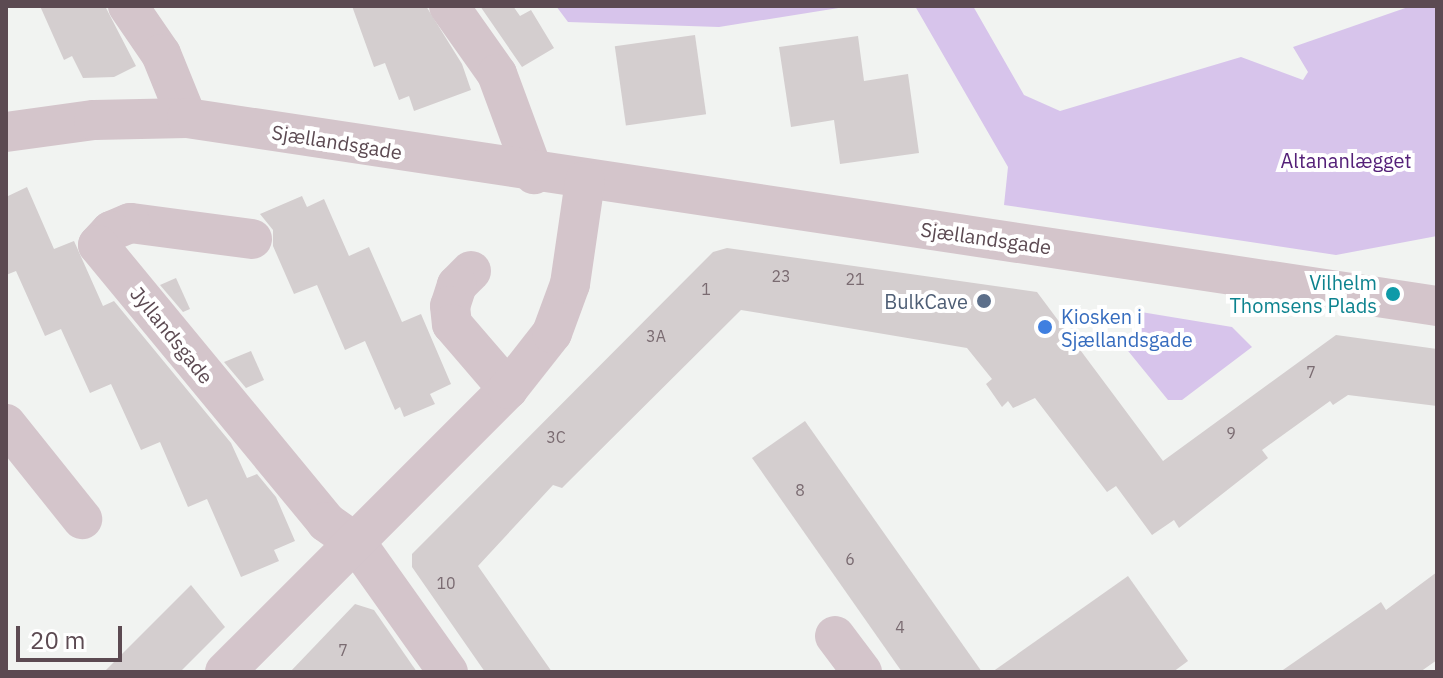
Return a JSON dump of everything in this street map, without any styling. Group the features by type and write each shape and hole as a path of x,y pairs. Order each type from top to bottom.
{"street":[{"path":"128,6 161,54 187,118"},
{"path":"449,6 497,74 534,174"},
{"name":"Sjællandsgade","path":"6,132 94,120 187,118 534,174 1437,306"},
{"path":"225,672 357,544 508,389 552,333 570,284 585,181"},
{"name":"Jyllandsgade","path":"252,239 130,223 111,231 98,245 326,522 357,544"},
{"path":"471,271 457,285 450,306 452,324 508,389"},
{"path":"6,424 82,519"},
{"path":"357,544 448,672"},
{"path":"835,636 862,672"}],"green space":[{"path":"556,6 851,6 719,27 568,22"},
{"name":"Altananlægget","path":"915,6 973,6 1024,95 1060,111 1241,57 1303,80 1308,72 1293,47 1411,6 1437,6 1437,236 1336,255 1004,205 1008,167"},
{"path":"1141,312 1232,327 1252,347 1182,400 1168,400 1120,341 1138,336"}],"building":[{"path":"40,6 105,6 136,66 114,77 83,78 72,56 64,60"},
{"path":"352,6 426,6 462,64 471,90 414,111 409,96 399,100 385,63 374,67"},
{"path":"480,6 513,6 520,16 531,10 554,48 522,67"},
{"path":"695,35 706,114 626,125 615,46"},
{"path":"858,36 864,81 908,74 919,153 840,164 834,120 791,127 779,47"},
{"path":"27,187 54,249 74,241 103,306 114,301 231,443 247,478 257,474 276,497 295,541 274,550 279,561 241,577 207,499 188,507 160,442 141,450 111,384 90,393 61,329 45,336 16,271 6,275 6,197"},
{"path":"302,196 307,207 324,199 349,256 369,247 402,322 421,314 451,384 430,394 435,404 404,417 400,407 395,410 365,341 345,350 317,285 294,294 273,246 273,230 260,214"},
{"path":"727,248 1037,292 1163,461 1336,335 1437,349 1437,406 1348,395 1333,405 1330,401 1262,450 1268,458 1179,528 1174,520 1152,535 1116,486 1107,492 1035,398 1013,408 1008,401 1002,407 986,384 992,379 967,348 741,310 562,488 553,485 478,566 552,672 485,672 412,567 412,554 713,252"},
{"path":"176,278 190,309 183,312 160,285"},
{"path":"251,351 264,380 246,388 224,362"},
{"path":"805,421 982,672 902,672 752,458"},
{"path":"1437,572 1437,660 1420,672 1280,672 1381,602 1386,610"},
{"path":"1128,576 1188,661 1173,672 992,672"},
{"path":"191,585 225,627 180,672 104,672"},
{"path":"355,604 374,610 417,672 290,672"}],"place":[{"name":"Vilhelm Thomsens Plads","path":"1393,294"},
{"name":"BulkCave","path":"984,301"},
{"name":"Kiosken i Sjællandsgade","path":"1045,327"}]}
